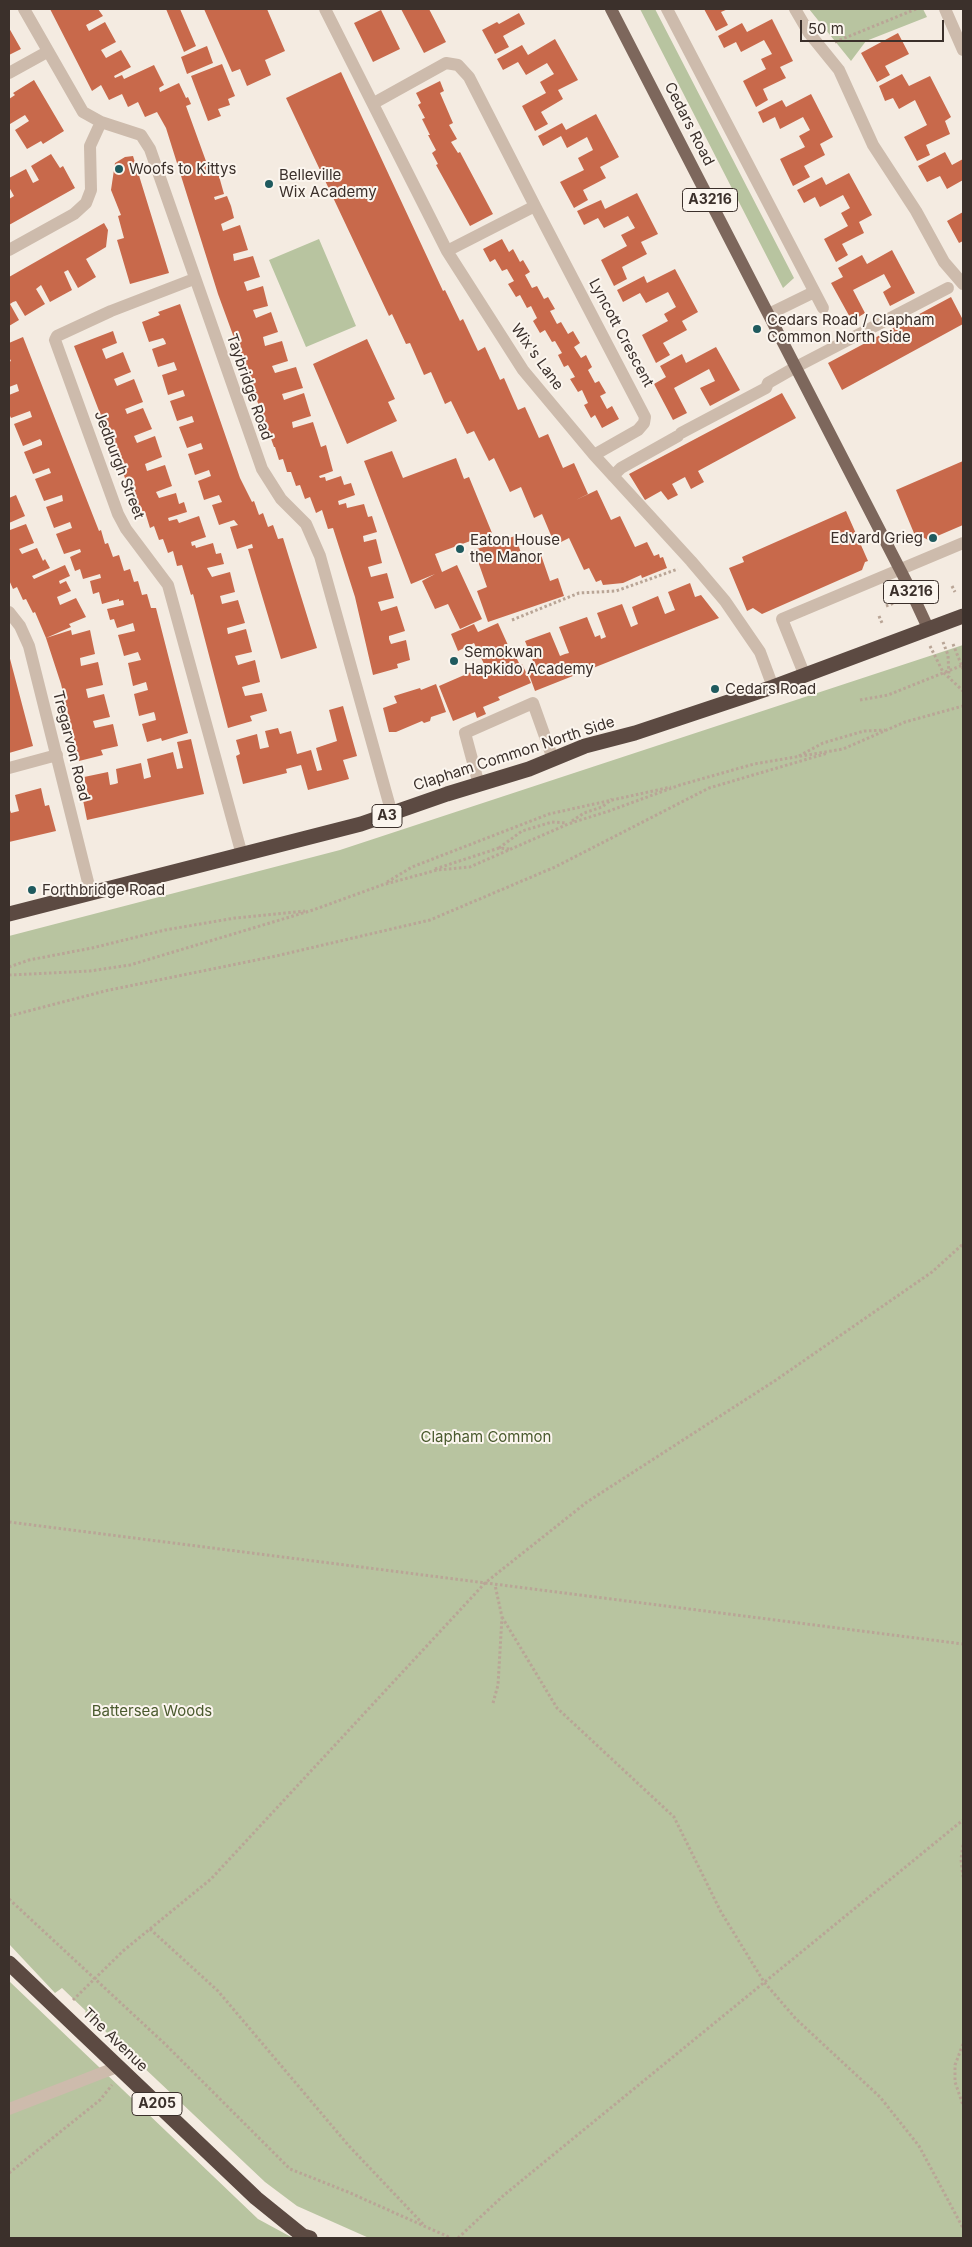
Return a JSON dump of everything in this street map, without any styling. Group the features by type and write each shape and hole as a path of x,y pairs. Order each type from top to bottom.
{"highway":[{"name":"Clapham Common North Side","path":"9,914 242,856 392,814 447,794 480,785 585,746 635,733 805,676 902,641 928,628 963,616"},
{"name":"The Avenue","path":"9,1963 256,2198 303,2236 310,2238"}],"main road":[{"name":"Cedars Road","path":"611,9 900,569 928,628"}],"street":[{"name":"Taybridge Road","path":"24,9 83,112 101,122 140,135 145,139 157,168 194,279 262,469 281,499 306,524 320,556 392,814"},
{"name":"Wix's Lane","path":"325,9 447,251 522,370 594,455 691,561 750,635 765,662 773,687"},
{"path":"668,9 823,308"},
{"path":"795,9 809,33 839,70 873,145 916,211 944,262 963,284"},
{"path":"946,9 963,50"},
{"path":"9,73 47,52"},
{"name":"Lyncott Crescent","path":"374,103 446,63 458,65 469,77 645,417 644,423 638,430 594,455"},
{"path":"9,250 74,214 86,203 91,190 90,146 101,122"},
{"path":"447,251 535,206"},
{"name":"Jedburgh Street","path":"194,279 112,311 57,336 55,340 118,514 126,529 168,585 242,856"},
{"path":"613,476 621,468 766,388 768,383 796,367 948,288"},
{"path":"769,314 814,292"},
{"path":"805,676 782,620 963,543"},
{"name":"Tregarvon Road","path":"9,612 20,626 29,646 90,894"},
{"path":"480,785 464,733 533,703 553,759"},
{"path":"9,768 57,755"},
{"path":"9,2109 117,2067"}],"path":[{"path":"823,50 838,40 916,9"},
{"path":"512,620 579,593 616,591 638,585 678,569 691,561"},
{"path":"952,586 955,592"},
{"path":"932,588 937,587"},
{"path":"886,606 897,602"},
{"path":"879,616 882,623"},
{"path":"928,628 942,641 948,654 949,678"},
{"path":"928,628 929,644 943,672 963,691"},
{"path":"860,700 888,695 943,672 963,666 953,644"},
{"path":"9,1016 105,991 276,956 430,920 555,867 709,788 844,749 905,722 963,706"},
{"path":"796,757 823,743 864,731 888,729"},
{"path":"425,873 470,867 568,824 680,785 754,764 844,749"},
{"path":"382,886 412,867 550,814 613,798 680,785"},
{"path":"9,975 90,971 130,965 314,910 425,873 449,863 499,848 522,831 552,822 568,824 584,813 602,807 613,798"},
{"path":"499,848 512,849"},
{"path":"9,968 29,960 92,948 165,930 229,919 314,910"},
{"path":"71,2002 123,1951 211,1879 485,1583 587,1502 776,1380 932,1272 963,1244"},
{"path":"9,1522 496,1585 639,1601 963,1644"},
{"path":"493,1703 498,1684 502,1617 496,1585"},
{"path":"502,1617 557,1708 674,1818 721,1912 764,1982 796,2019 880,2097 919,2146 963,2228"},
{"path":"458,2238 504,2195 963,1820"},
{"path":"963,1846 961,1859 963,1877"},
{"path":"9,1899 164,2044 290,2169 348,2192 451,2238"},
{"path":"150,1929 218,1992 349,2146 425,2226"},
{"path":"963,2044 955,2066 954,2082 963,2105"},
{"path":"9,2174 100,2100 112,2088 117,2067"}],"green space":[{"path":"640,9 655,9 794,278 783,288"},
{"path":"809,9 923,9 927,17 866,41 851,61"},
{"path":"319,239 356,326 306,347 269,260"},
{"name":"Clapham Common","path":"963,645 963,2238 369,2238 297,2206 265,2182 62,1988 55,1993 9,1944 9,936 340,850"},
{"path":"9,1981 258,2219 293,2238 9,2238"}],"building":[{"path":"50,9 98,9 103,16 86,25 89,31 105,22 116,42 101,50 106,58 121,50 131,67 114,76 115,78 122,75 124,79 154,65 164,85 159,88 160,92 179,83 186,98 188,97 191,104 186,106 207,164 215,162 224,194 214,197 215,200 227,196 231,206 234,218 221,224 223,231 240,225 248,250 233,254 234,261 253,256 260,277 244,282 247,291 263,286 268,306 253,310 256,318 271,312 278,332 263,337 265,346 282,341 288,361 272,366 275,373 296,367 303,388 282,394 284,400 304,393 311,416 292,422 293,428 313,422 321,447 326,445 333,471 319,476 320,478 325,477 326,481 341,476 344,485 351,483 355,495 338,501 339,505 346,503 347,508 364,504 368,517 372,516 377,532 363,536 364,542 376,539 382,563 368,567 371,577 387,573 394,598 378,602 381,611 397,606 405,631 389,636 389,639 391,644 406,640 410,660 397,664 398,668 373,675 355,597 333,528 328,529 322,510 316,513 310,497 305,499 300,485 296,486 291,472 287,472 283,459 279,460 218,294 166,128 157,112 145,117 138,102 128,107 122,94 109,100 101,85 92,91"},
{"path":"166,9 180,9 196,46 184,52"},
{"path":"204,9 267,9 285,51 265,60 271,75 247,86 240,69 232,72"},
{"path":"401,9 429,9 446,42 424,53"},
{"path":"704,9 728,9 721,12 728,25 716,31"},
{"path":"381,10 400,49 373,62 354,23"},
{"path":"519,13 525,24 503,36 509,47 495,54 482,30 497,22 499,24"},
{"path":"772,19 793,61 780,67 786,78 763,89 768,100 756,107 743,81 766,69 761,59 772,54 764,40 741,52 736,42 724,48 718,36 742,23 747,32"},
{"path":"9,28 21,49 9,55"},
{"path":"898,33 909,54 885,66 890,75 877,82 861,53"},
{"path":"555,39 578,80 558,90 563,99 541,112 548,124 535,131 522,106 546,93 540,82 554,74 547,63 526,75 518,62 503,70 497,59 522,45 528,55"},
{"path":"207,46 213,63 187,74 181,57"},
{"path":"222,64 235,96 228,99 230,105 218,109 221,116 208,121 191,76"},
{"path":"341,72 443,291 445,290 460,321 463,319 478,351 485,347 500,380 504,378 518,410 525,407 539,438 548,434 563,468 574,463 588,494 576,500 597,490 611,520 620,516 635,547 647,542 654,556 659,554 660,558 663,557 667,568 642,578 641,575 623,583 603,585 601,580 596,582 589,568 584,570 569,538 555,545 542,514 534,518 521,487 510,492 494,458 489,461 474,431 467,434 451,401 445,404 431,372 424,375 410,343 406,344 392,314 389,316 286,98"},
{"path":"902,74 909,86 930,76 951,117 945,121 950,134 926,145 930,155 917,161 904,137 927,125 915,100 899,109 893,98 885,101 879,86"},
{"path":"34,80 64,131 43,144 41,141 27,149 15,130 29,121 25,115 10,124 9,99 15,95 13,93"},
{"path":"440,81 444,91 440,93 453,123 449,125 457,139 451,142 458,153 460,152 493,214 470,226 436,165 438,164 432,153 436,150 428,135 430,135 422,119 425,118 418,105 421,103 416,93"},
{"path":"811,94 833,137 820,144 825,155 804,166 810,177 793,186 780,159 805,147 799,136 810,130 803,117 780,129 775,117 763,123 758,112 782,100 786,107"},
{"path":"596,114 619,157 600,167 606,178 583,190 588,200 574,208 560,182 584,170 578,158 593,150 587,137 567,148 561,136 543,146 538,136 562,123 566,130"},
{"path":"945,152 952,165 963,159 963,180 947,189 940,176 927,182 918,166"},
{"path":"51,154 60,168 63,166 75,188 9,225 9,199 14,196 9,187 9,178 26,169 33,183 39,180 31,166"},
{"path":"133,156 169,273 130,284 117,240 124,238 118,216 121,215 111,190 115,163 125,157"},
{"path":"849,173 872,215 859,222 864,233 842,244 848,255 836,262 824,239 848,226 841,213 850,208 843,195 820,207 815,197 804,203 797,190 822,177 826,185"},
{"path":"637,193 658,234 641,242 647,254 622,267 627,279 614,286 601,260 627,246 621,235 635,228 628,216 604,228 598,218 584,225 577,211 601,200 605,209"},
{"path":"963,212 963,241 959,243 947,221"},
{"path":"104,223 108,230 106,247 86,259 96,277 78,288 68,270 64,272 72,290 50,302 41,285 36,289 45,304 25,316 16,301 13,302 10,304 19,320 9,326 9,277"},
{"path":"502,239 509,252 513,249 520,262 523,260 530,272 525,275 532,288 537,286 544,299 548,297 555,309 550,311 557,324 561,322 568,334 573,331 580,343 574,347 581,358 586,355 592,367 588,370 595,383 599,381 606,393 600,396 607,409 612,406 619,419 602,428 595,415 591,418 584,405 588,403 582,390 578,392 570,379 575,377 568,365 564,367 558,355 562,353 555,341 552,342 545,330 540,333 533,321 537,318 531,306 527,308 520,295 516,297 508,284 514,281 507,269 502,271 495,259 490,262 483,249"},
{"path":"892,250 915,293 890,306 883,292 891,287 884,274 853,290 865,313 852,321 831,283 843,277 838,268 862,255 867,264"},
{"path":"675,269 698,312 682,321 687,330 663,343 670,355 656,363 642,335 668,321 664,314 676,307 668,292 646,303 640,293 623,302 617,290 644,276 647,283"},
{"path":"951,297 963,320 963,324 842,390 828,363"},
{"path":"180,304 240,478 252,502 254,501 259,515 263,513 268,527 273,525 278,539 283,538 317,648 281,659 248,549 253,548 252,544 237,549 230,527 238,525 234,520 219,525 212,505 222,502 219,495 204,500 198,481 211,476 209,470 195,475 188,454 203,449 201,443 187,448 179,427 194,422 192,416 177,421 170,401 185,396 183,390 168,395 162,375 177,370 174,362 158,367 152,349 166,344 165,341 163,338 149,342 142,322 160,315 158,312"},
{"path":"113,331 117,343 102,349 106,359 123,352 131,372 114,379 117,386 134,379 143,402 125,409 127,414 143,408 152,429 134,436 137,443 155,436 162,457 145,464 147,471 165,465 172,486 156,492 159,498 176,493 179,504 184,502 187,512 168,518 169,521 177,519 179,523 199,516 206,537 191,542 192,546 195,545 196,548 213,543 216,554 221,553 224,564 207,568 212,577 230,572 235,592 220,596 222,604 238,600 245,623 227,628 228,634 246,629 252,652 235,656 238,665 255,660 260,682 242,687 245,696 262,693 267,711 250,716 252,721 228,728 193,594 191,595 182,565 177,566 173,551 168,553 163,539 159,540 154,526 150,528 146,515 140,517 74,346"},
{"path":"23,337 105,544 108,543 113,557 119,555 124,571 130,569 134,582 138,581 142,595 147,594 151,608 156,608 188,733 162,741 161,738 147,742 142,724 156,720 155,715 154,712 139,716 134,694 148,690 146,682 133,686 128,663 141,660 138,652 124,656 118,635 135,631 133,623 117,628 114,619 110,620 107,609 124,605 123,600 119,601 119,599 102,604 99,592 93,594 90,581 101,578 100,574 83,579 80,569 75,571 70,557 81,552 80,549 64,554 56,534 72,528 70,522 54,528 46,507 63,501 62,495 44,501 35,479 51,473 49,468 33,474 24,452 42,445 42,442 40,439 23,446 14,424 32,417 30,411 11,418 9,414 9,395 19,391 17,384 9,387 9,362 11,361 9,357 9,343"},
{"path":"367,339 395,399 388,402 397,421 347,444 313,364"},
{"path":"716,347 740,390 710,406 700,388 715,381 709,369 674,388 687,413 673,420 654,384 666,377 660,366 682,354 686,363"},
{"path":"782,393 796,418 698,471 704,482 691,489 685,477 672,484 678,495 668,500 661,491 645,500 629,474"},
{"path":"392,451 403,478 456,458 464,479 469,477 492,533 435,554 442,572 457,565 482,619 460,629 448,604 435,609 422,581 435,574 411,584 364,461"},
{"path":"963,461 963,525 928,540 921,536 916,538 896,490"},
{"path":"16,495 25,516 9,523 9,498"},
{"path":"846,511 868,561 865,562 862,570 762,614 753,608 747,611 729,568 744,562 742,557"},
{"path":"26,524 34,543 19,549 22,554 37,548 43,561 45,559 50,568 32,576 34,579 65,565 70,576 59,581 60,584 66,581 71,591 57,597 60,605 76,598 86,617 69,624 71,627 46,638 35,612 33,613 26,599 23,600 17,587 13,589 9,580 9,527 10,530"},
{"path":"515,536 524,561 541,555 550,581 558,578 564,596 488,622 477,591 487,587 474,550"},
{"path":"690,583 695,597 701,595 719,618 535,691 527,669 535,666 525,641 550,632 560,656 569,653 559,627 587,617 595,637 600,635 601,639 606,637 597,613 622,604 631,627 638,624 632,607 658,596 665,614 675,610 668,592"},
{"path":"498,623 512,654 514,653 520,665 522,664 531,683 498,697 500,700 483,707 486,714 477,718 475,712 453,721 439,686 485,666 474,643 458,651 451,634 474,624 478,632"},
{"path":"71,630 72,635 90,630 95,654 80,658 81,666 98,662 103,685 86,689 88,698 104,694 110,717 93,721 95,728 113,724 118,746 101,750 103,755 79,761 61,684 46,638"},
{"path":"9,655 33,746 9,753"},
{"path":"436,684 446,712 431,717 430,721 424,723 422,721 396,732 389,732 383,708 397,703 394,696 420,688 421,690"},
{"path":"343,706 357,756 343,760 349,779 308,790 301,765 286,769 287,773 243,784 236,756 240,754 236,740 257,734 260,749 269,747 265,731 278,728 280,734 291,731 297,754 311,750 317,771 322,770 316,748 337,741 329,710"},
{"path":"191,739 204,794 87,820 82,795 88,794 84,777 108,772 110,785 115,784 118,783 116,769 141,763 144,779 151,777 147,759 173,752 177,769 183,768 177,742"},
{"path":"41,788 45,806 49,805 56,831 9,842 9,807 11,813 19,811 15,795"}],"place":[{"name":"Woofs to Kittys","path":"119,169"},
{"name":"Belleville Wix Academy","path":"269,184"},
{"name":"Cedars Road / Clapham Common North Side","path":"757,329"},
{"name":"Edvard Grieg","path":"933,538"},
{"name":"Eaton House the Manor","path":"460,549"},
{"name":"Semokwan Hapkido Academy","path":"454,661"},
{"name":"Cedars Road","path":"715,689"},
{"name":"Forthbridge Road","path":"32,890"}],"park label":[{"name":"Battersea Woods","path":"152,1711"}]}
